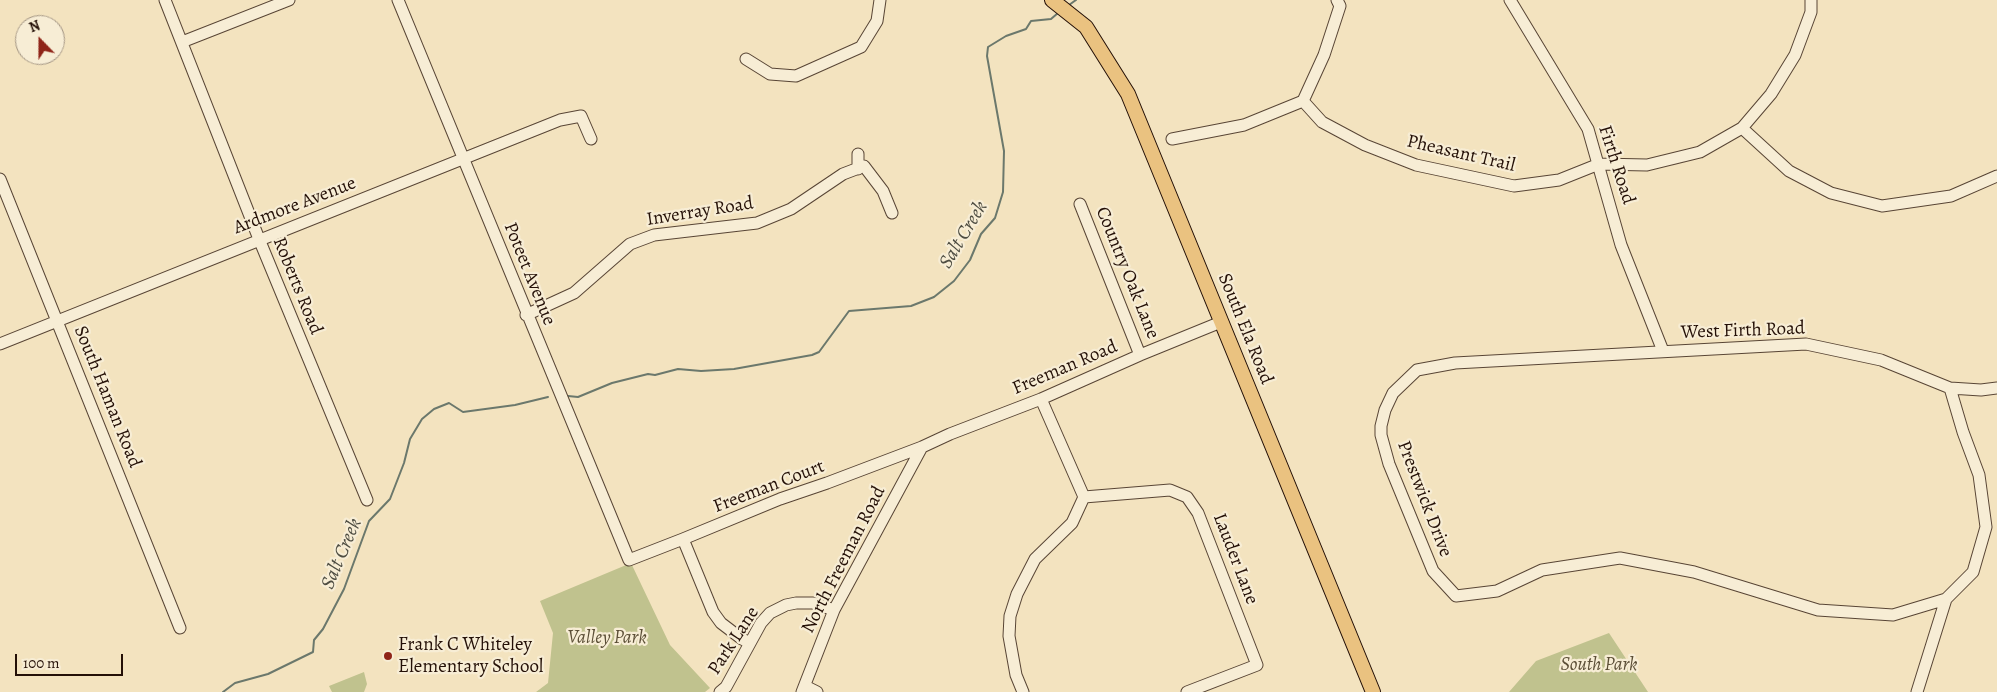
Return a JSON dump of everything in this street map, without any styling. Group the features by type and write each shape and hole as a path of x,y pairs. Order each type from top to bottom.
{"main road":[{"name":"South Ela Road","path":"1052,0 1086,27 1128,94 1373,692"}],"street":[{"name":"Roberts Road","path":"164,0 259,239 367,500"},
{"path":"182,42 288,0"},
{"name":"Poteet Avenue","path":"398,0 526,315 629,560"},
{"path":"746,59 770,74 796,76 861,47 878,21 880,0"},
{"path":"1172,139 1244,125 1303,101 1324,55 1340,6 1337,0"},
{"name":"Firth Road","path":"1510,0 1588,129 1622,245 1663,351"},
{"name":"Pheasant Trail","path":"1303,101 1322,122 1365,145 1416,165 1514,186 1559,180 1599,164 1647,165 1700,152 1742,128 1771,94 1795,54 1811,12 1812,0"},
{"name":"Ardmore Avenue","path":"0,344 560,120 581,116 591,139"},
{"path":"1742,128 1789,171 1831,194 1882,206 1951,196 1997,176"},
{"path":"858,154 858,169 864,166 883,191 892,214"},
{"name":"Inverray Road","path":"526,315 574,293 630,244 654,234 757,223 791,209 843,174 858,169"},
{"name":"South Haman Road","path":"0,180 58,320 180,628"},
{"name":"Country Oak Lane","path":"1080,204 1140,355"},
{"name":"Freeman Road","path":"922,447 950,434 1041,399 1140,355 1221,322"},
{"name":"West Firth Road","path":"1663,351 1806,344 1881,360 1950,388 1981,390 1997,388"},
{"name":"Prestwick Drive","path":"1663,351 1455,363 1417,370 1393,392 1385,410 1381,426 1381,435 1389,464 1433,571 1456,596 1497,591 1542,570 1620,558 1694,572 1818,610 1893,616 1946,599"},
{"path":"1917,692 1946,599 1973,572 1986,527 1979,476 1950,388"},
{"path":"1023,692 1016,675 1009,636 1010,616 1017,594 1035,558 1072,523 1084,497 1041,399"},
{"name":"Freeman Court","path":"629,560 780,499 922,447"},
{"name":"North Freeman Road","path":"803,689 834,610 922,447"},
{"name":"Lauder Lane","path":"1084,497 1170,490 1187,497 1198,512 1257,664 1187,692"},
{"path":"683,539 713,612 721,623 750,643"},
{"name":"Park Lane","path":"720,692 726,687 766,618 778,609 786,605 813,603 834,610"},
{"path":"803,689 816,692"}],"green space":[{"name":"Valley Park","path":"631,563 670,645 710,688 705,692 536,692 548,683 553,633 540,601"},
{"name":"South Park","path":"1609,633 1648,692 1509,692 1536,661"},
{"path":"364,672 367,684 364,692 332,692 329,686"}],"waterway":[{"name":"Salt Creek","path":"1069,5 1076,0"},
{"name":"Salt Creek","path":"568,396 578,397 612,383 648,374 655,375 678,369 701,371 734,369 812,355 819,352 849,311 911,306 934,297 954,281 970,260 981,234 995,218 1003,192 1004,151 987,56 988,47 1006,36 1026,29 1031,21 1051,19 1058,13"},
{"name":"Salt Creek","path":"223,692 235,683 268,674 313,652 314,640 323,629 344,589 369,521 390,499 404,463 410,439 422,419 434,409 449,403 463,412 515,405 548,397"}],"place":[{"name":"Frank C Whiteley Elementary School","path":"388,656"}]}
